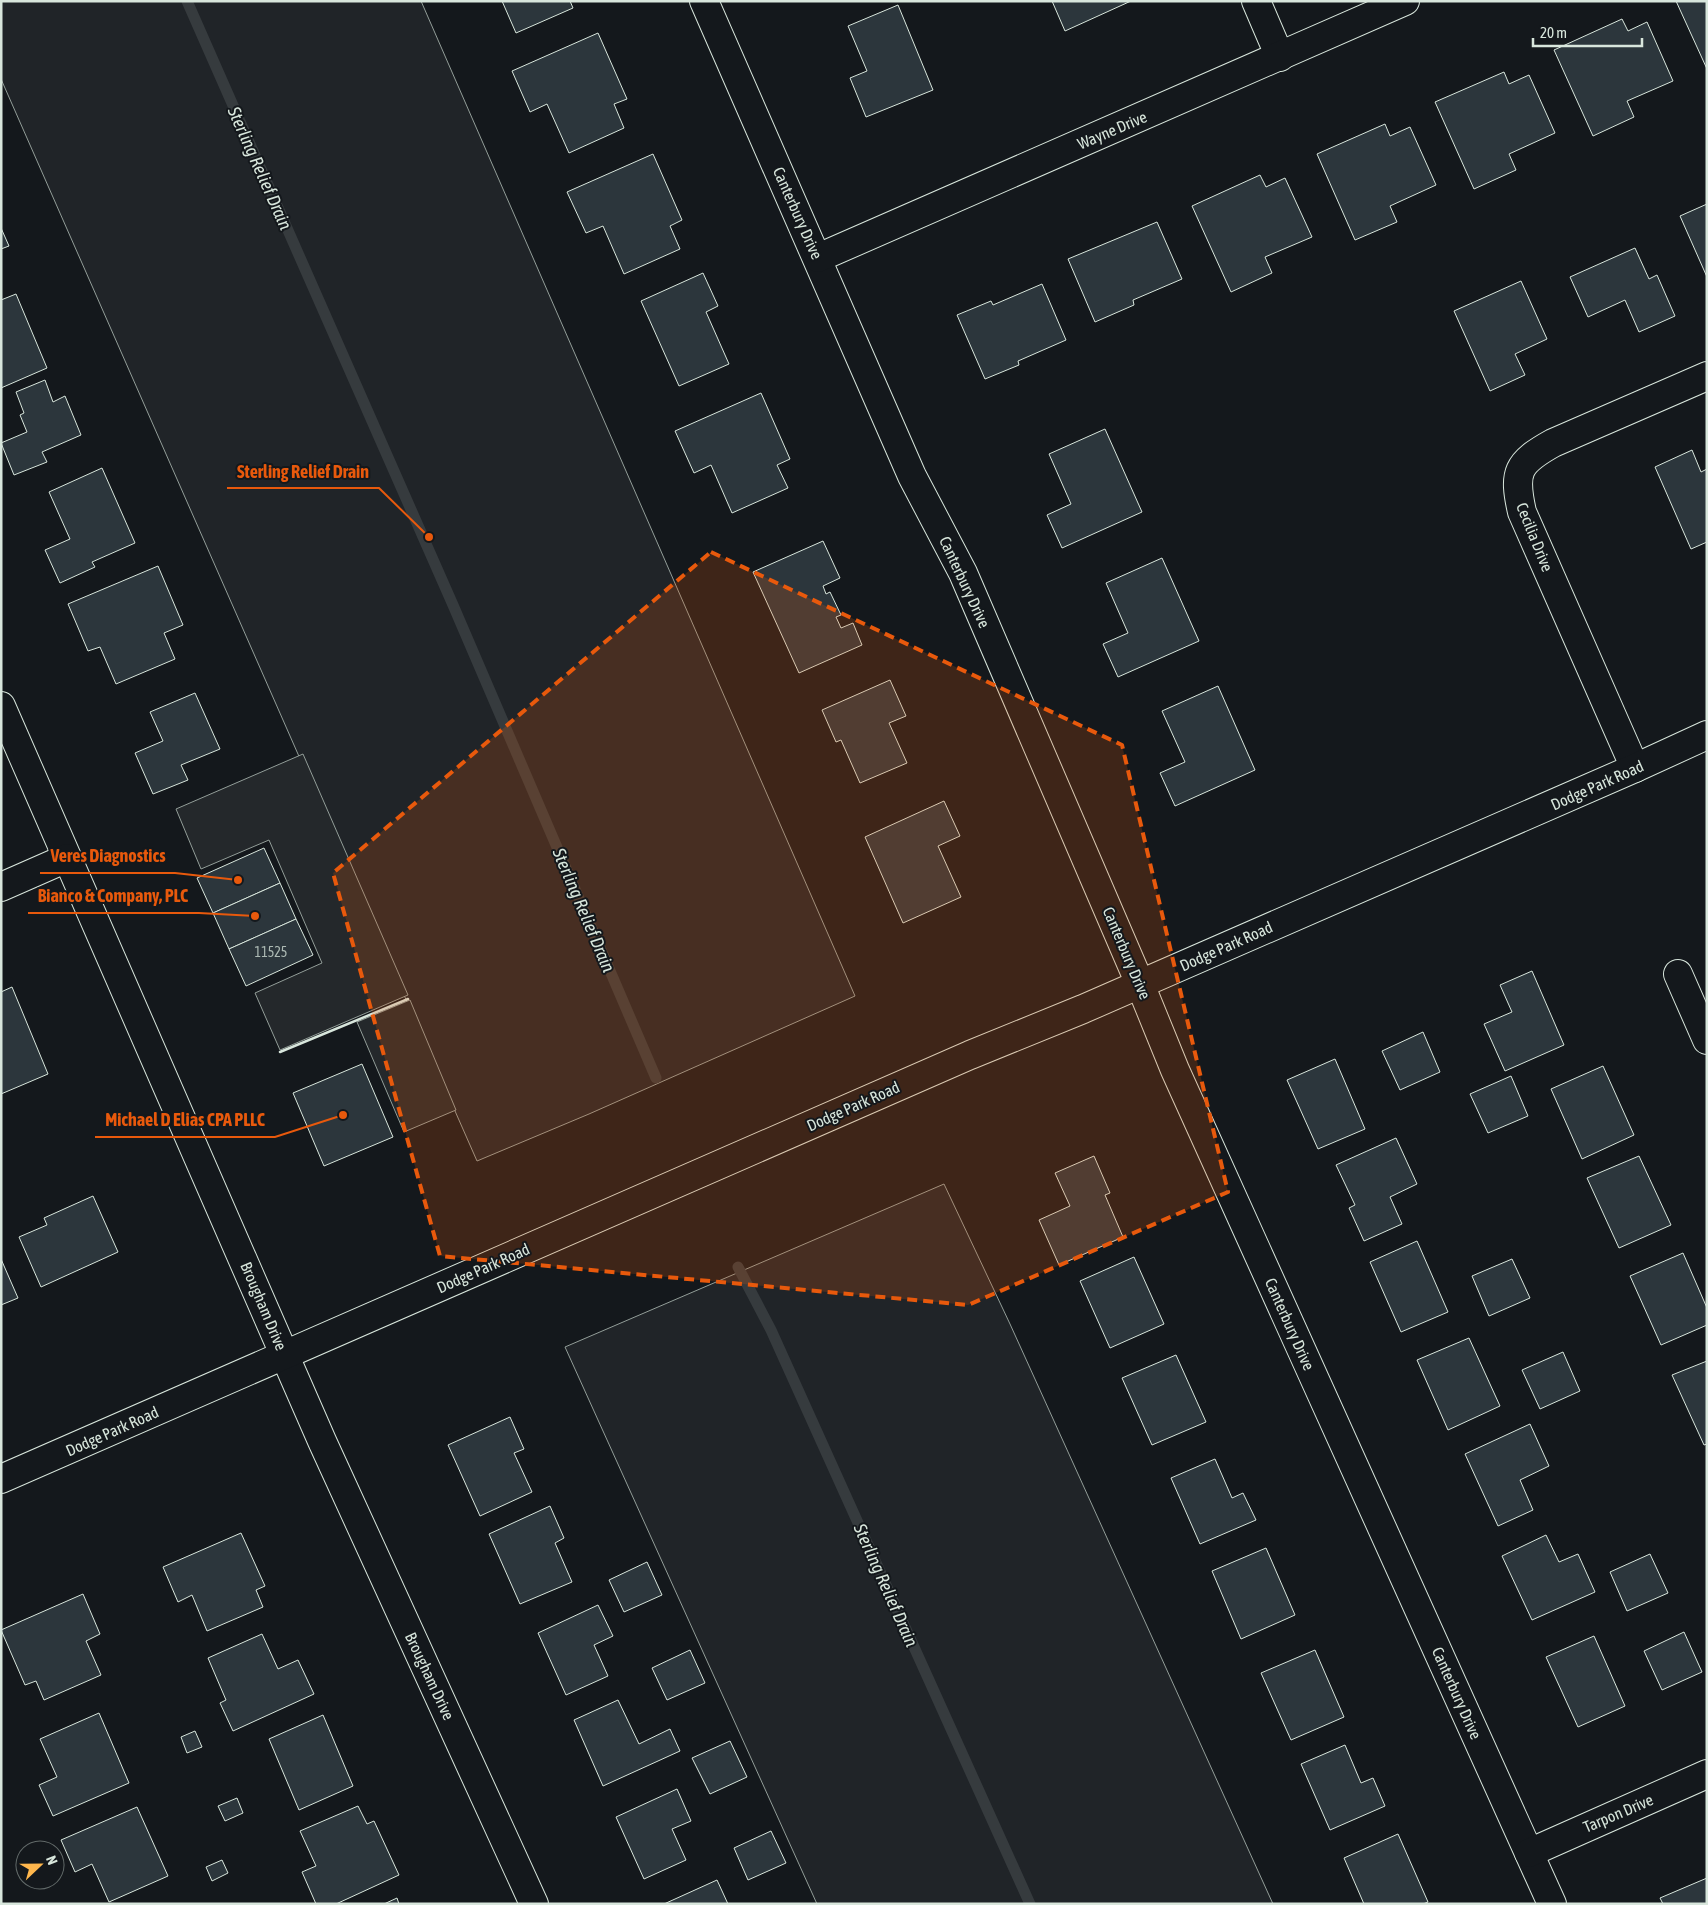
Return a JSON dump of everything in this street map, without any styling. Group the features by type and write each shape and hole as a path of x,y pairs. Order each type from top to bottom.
{"street":[{"name":"Canterbury Drive","path":"704,1 912,476 963,573 1140,984 1175,1070 1552,1904"},
{"path":"1256,1 1280,56"},
{"name":"Wayne Drive","path":"818,258 1405,1"},
{"name":"Cecilia Drive","path":"1635,768 1522,512 1517,489 1520,468 1534,453 1553,443 1707,376"},
{"name":"Brougham Drive","path":"1,706 322,1441 534,1904"},
{"name":"Dodge Park Road","path":"1,1479 970,1054 1140,984 1707,735"},
{"path":"1,887 67,858"},
{"path":"1678,974 1707,1040"},
{"name":"Tarpon Drive","path":"1529,1853 1707,1774"}],"highlighted area":[{"path":"711,552 1122,745 1228,1192 968,1305 440,1256 333,873"}],"shaded area":[{"name":"Sterling Relief Drain","path":"1,1 421,1 855,996 589,1114 477,1161 1,79"},
{"path":"303,754 408,995 280,1050 255,993 322,963 269,840 201,869 176,809"},
{"path":"410,1000 456,1110 404,1132 357,1022"},
{"path":"944,1184 1010,1324 1273,1904 817,1904 565,1347"}],"building":[{"path":"502,1 570,1 573,8 516,33"},
{"path":"1052,1 1131,1 1065,31"},
{"path":"1676,1 1707,1 1707,69"},
{"path":"898,5 933,90 866,117 850,78 867,71 848,26"},
{"path":"1622,19 1628,31 1647,22 1673,81 1627,101 1634,117 1593,136 1554,50"},
{"path":"598,33 627,99 614,104 624,128 569,153 547,104 530,112 512,71"},
{"path":"1504,72 1509,84 1529,75 1555,133 1509,154 1516,170 1474,189 1435,102"},
{"path":"1385,124 1390,136 1410,127 1436,185 1390,206 1397,222 1355,240 1317,154"},
{"path":"653,154 682,220 670,226 680,249 624,274 603,226 586,233 567,192"},
{"path":"1260,175 1266,187 1285,178 1312,237 1265,257 1272,273 1231,292 1192,206"},
{"path":"1707,204 1707,277 1680,216"},
{"path":"1157,222 1182,279 1133,300 1134,305 1095,322 1068,259"},
{"path":"1,228 9,246 1,249"},
{"path":"1635,248 1649,279 1657,275 1675,316 1639,332 1625,300 1588,317 1570,277"},
{"path":"703,273 718,306 706,312 729,364 679,386 641,301"},
{"path":"1521,281 1547,339 1515,354 1525,375 1490,391 1454,311"},
{"path":"1042,284 1066,340 1018,361 1019,365 985,379 957,315 991,301 993,305"},
{"path":"16,294 47,368 1,388 1,300"},
{"path":"45,380 53,402 65,396 81,435 42,452 47,462 14,475 1,443 27,432 20,415 24,413 16,392"},
{"path":"761,393 790,459 777,465 788,488 732,513 711,465 694,473 675,431"},
{"path":"1105,429 1142,512 1062,548 1047,515 1071,504 1049,454"},
{"path":"1692,450 1701,472 1707,469 1707,542 1691,549 1655,467"},
{"path":"102,468 135,543 92,562 95,567 60,583 45,550 70,539 49,492"},
{"path":"823,541 840,578 823,586 826,594 830,592 841,615 836,617 841,628 853,623 862,645 799,673 753,572"},
{"path":"1162,558 1199,641 1118,677 1103,644 1128,633 1106,583"},
{"path":"158,566 183,625 164,633 175,659 116,684 100,647 88,651 68,604"},
{"path":"890,680 906,716 889,723 907,763 860,783 841,740 836,742 822,710"},
{"path":"1218,686 1255,770 1175,806 1160,773 1185,762 1162,711"},
{"path":"195,693 220,749 181,765 188,780 153,794 135,753 163,741 150,712"},
{"path":"944,801 960,836 938,846 961,897 903,923 865,837"},
{"path":"264,848 280,883 213,913 197,878"},
{"path":"280,883 296,919 229,949 213,913"},
{"path":"296,919 313,955 246,986 229,949"},
{"path":"1532,971 1564,1045 1505,1071 1484,1024 1512,1012 1500,985"},
{"path":"12,987 48,1074 1,1094 1,992"},
{"path":"1423,1032 1440,1072 1400,1090 1382,1051"},
{"path":"1335,1059 1365,1129 1318,1149 1287,1080"},
{"path":"362,1064 393,1137 324,1166 293,1093"},
{"path":"1603,1066 1634,1135 1582,1159 1551,1089"},
{"path":"1511,1076 1528,1116 1488,1133 1470,1094"},
{"path":"1396,1138 1417,1184 1390,1197 1402,1224 1364,1241 1349,1208 1355,1205 1336,1165"},
{"path":"1094,1156 1110,1193 1105,1195 1123,1237 1059,1265 1039,1220 1070,1206 1055,1173"},
{"path":"1639,1156 1671,1225 1619,1248 1587,1178"},
{"path":"93,1196 118,1252 41,1287 19,1237 47,1225 44,1218"},
{"path":"1417,1241 1448,1312 1401,1332 1370,1262"},
{"path":"1683,1253 1707,1308 1707,1325 1661,1345 1630,1276"},
{"path":"1134,1257 1164,1324 1110,1348 1080,1281"},
{"path":"1,1259 18,1298 1,1305"},
{"path":"1512,1259 1530,1298 1489,1316 1472,1276"},
{"path":"1469,1338 1500,1406 1448,1430 1417,1360"},
{"path":"1563,1352 1580,1391 1540,1409 1522,1370"},
{"path":"1176,1355 1206,1422 1152,1445 1122,1378"},
{"path":"1707,1361 1707,1444 1704,1445 1672,1375"},
{"path":"510,1417 524,1449 514,1453 532,1492 480,1516 448,1445"},
{"path":"1530,1424 1549,1466 1520,1480 1533,1510 1498,1526 1465,1454"},
{"path":"1215,1459 1232,1498 1243,1493 1256,1520 1200,1544 1171,1478"},
{"path":"550,1506 564,1538 555,1543 572,1582 520,1604 489,1534"},
{"path":"241,1533 265,1586 256,1590 263,1607 207,1631 192,1595 178,1602 163,1567"},
{"path":"1546,1535 1559,1562 1578,1554 1595,1592 1532,1620 1502,1556"},
{"path":"1266,1548 1295,1615 1241,1639 1212,1571"},
{"path":"1650,1554 1668,1593 1627,1611 1610,1572"},
{"path":"647,1562 662,1595 624,1612 609,1580"},
{"path":"83,1594 100,1634 86,1641 101,1675 44,1700 36,1681 25,1685 1,1630"},
{"path":"598,1605 613,1636 594,1645 608,1676 566,1695 538,1633"},
{"path":"1684,1632 1702,1672 1662,1690 1644,1651"},
{"path":"262,1634 278,1669 298,1660 314,1694 233,1731 220,1703 226,1700 208,1658"},
{"path":"1594,1636 1625,1706 1578,1727 1546,1657"},
{"path":"690,1650 705,1683 667,1700 652,1668"},
{"path":"1315,1650 1344,1717 1291,1740 1261,1673"},
{"path":"618,1700 639,1744 670,1729 680,1751 603,1786 574,1720"},
{"path":"99,1713 129,1783 53,1816 39,1785 57,1777 40,1739"},
{"path":"323,1715 353,1786 299,1810 269,1739"},
{"path":"195,1731 202,1747 187,1753 181,1737"},
{"path":"730,1741 747,1777 710,1794 692,1758"},
{"path":"1345,1745 1361,1783 1373,1778 1385,1806 1330,1830 1301,1764"},
{"path":"677,1789 691,1821 672,1829 686,1860 644,1879 616,1817"},
{"path":"237,1798 243,1813 225,1821 218,1806"},
{"path":"358,1806 367,1824 374,1821 399,1875 336,1904 316,1904 302,1872 316,1866 300,1831"},
{"path":"137,1807 168,1876 109,1902 92,1864 75,1872 65,1849 65,1840 61,1840"},
{"path":"771,1831 786,1863 748,1880 734,1848"},
{"path":"1398,1834 1428,1902 1423,1904 1364,1904 1344,1858"},
{"path":"222,1860 228,1873 212,1881 206,1867"},
{"path":"1707,1878 1707,1904 1663,1904 1660,1898"},
{"path":"717,1880 728,1904 664,1904"},
{"path":"397,1898 399,1904 384,1904"}],"waterway":[{"name":"Sterling Relief Drain","path":"187,1 453,605 656,1078"},
{"name":"Sterling Relief Drain","path":"738,1267 771,1330 1030,1904"}],"wall":[{"path":"280,1052 408,999"}],"place":[{"name":"Sterling Relief Drain","path":"429,537"},
{"name":"Veres Diagnostics","path":"238,880"},
{"name":"Bianco & Company, PLC","path":"255,916"},
{"name":"Michael D Elias CPA PLLC","path":"343,1115"}]}
